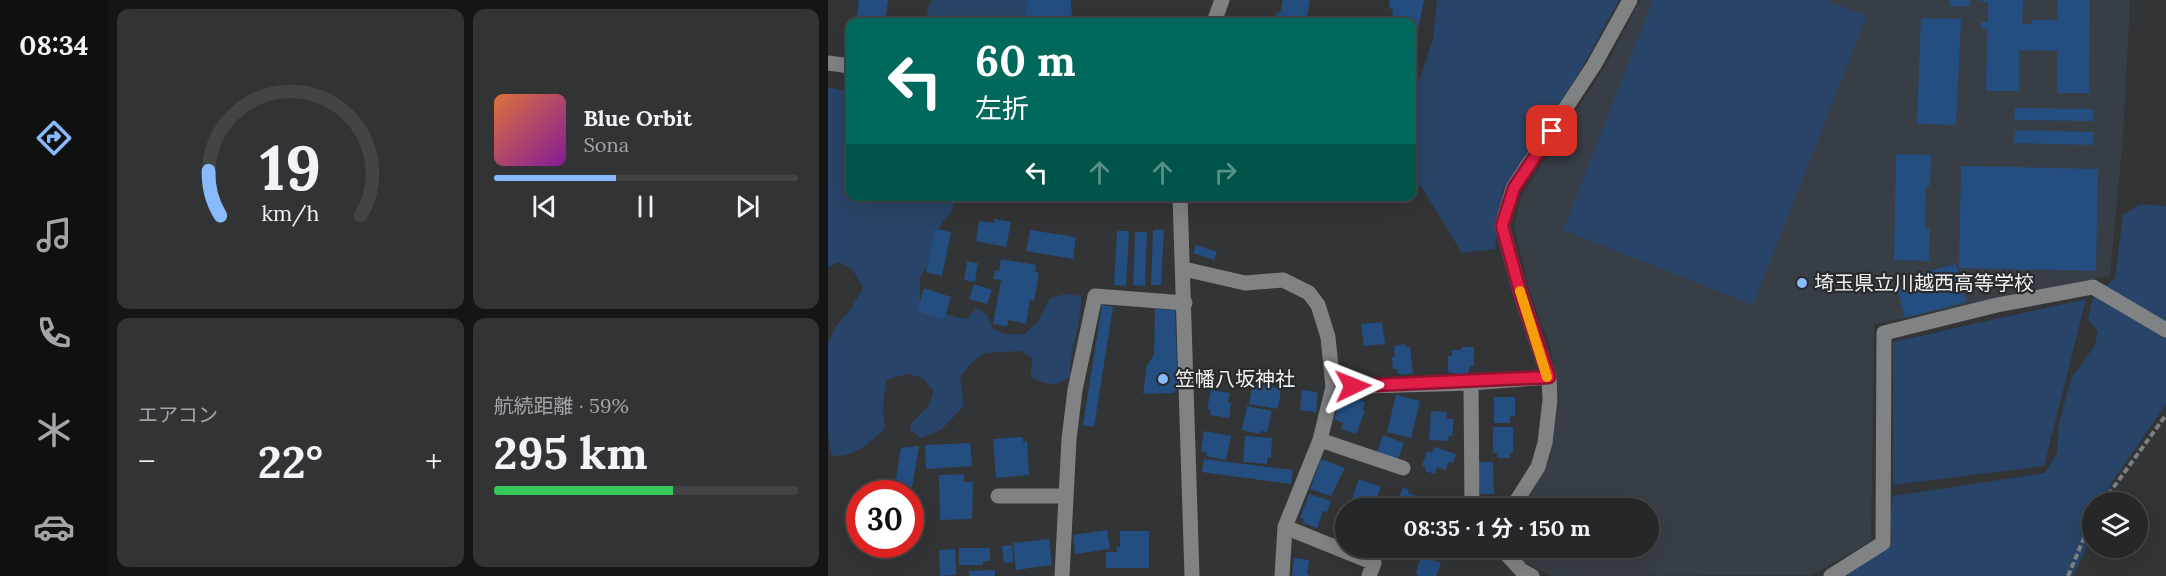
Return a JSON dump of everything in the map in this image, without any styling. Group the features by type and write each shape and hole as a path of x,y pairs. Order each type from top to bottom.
{"street":[{"path":"1215,18 1222,0"},
{"path":"1518,498 1538,467 1545,443 1550,400 1549,377 1522,298 1502,226 1514,188 1594,65 1630,0"},
{"path":"828,63 846,65"},
{"path":"1180,201 1192,576"},
{"path":"1184,269 1245,283 1283,280 1309,292 1318,305 1328,337 1333,387 1320,441 1285,527 1282,576"},
{"path":"1831,576 1883,543 1884,333 1997,305 2093,287 2166,330"},
{"path":"1062,576 1065,496 1075,390 1095,296 1185,303"},
{"path":"1333,387 1549,377"},
{"path":"1471,382 1472,498"},
{"path":"1320,441 1403,468"},
{"path":"998,496 1065,496"},
{"path":"1285,527 1374,563 1369,576"},
{"path":"1510,558 1524,574"}],"path":[{"path":"2110,492 2166,415"},
{"path":"2068,576 2082,540"}],"shaded area":[{"path":"932,0 1045,0 1040,9 1043,18 928,18 927,10"},
{"path":"1437,0 1619,0 1578,75 1503,190 1495,249 1462,253 1421,186 1416,184 1416,89 1433,39"},
{"name":"埼玉県立川越西高等学校","path":"1640,0 2130,0 2123,138 2110,276 1874,324 1871,541 1812,575 1552,576 1522,561 1521,558 1659,558 1659,498 1529,498 1550,458 1559,399 1551,349 1529,290 1514,225 1521,197 1609,60"},
{"path":"1653,0 1825,0 1867,16 1753,305 1563,230"},
{"path":"828,87 846,91 846,201 955,201 951,213 942,222 928,265 920,277 920,308 966,319 977,308 987,315 993,329 1005,334 1025,334 1039,320 1050,298 1066,294 1081,296 1080,317 1071,356 1070,377 1055,384 1041,382 1031,377 1032,358 1021,351 985,353 973,361 960,377 964,406 941,430 921,438 911,431 910,425 929,405 933,391 923,378 907,374 886,380 883,409 885,429 853,452 839,456 831,455 828,433 828,344 836,326 850,310 863,288 853,270 838,262 828,267"},
{"path":"2140,204 2166,206 2166,404 2112,482 2108,492 2082,492 2082,557 2073,576 1846,576 1892,544 1890,518 1893,496 2045,473 2057,453 2059,423 2071,379 2095,345 2098,332 2088,319 2093,297 2115,278 2123,215"},
{"path":"2086,299 2044,466 1893,485 1893,342"}],"building":[{"path":"859,0 888,0 886,18 857,18"},
{"path":"1028,0 1071,0 1072,18 1025,18"},
{"path":"1283,0 1310,0 1307,18 1276,18 1277,12 1280,13"},
{"path":"1390,0 1424,0 1416,39 1416,18 1392,18 1393,9 1389,8"},
{"path":"1950,0 1970,0 1970,6 1950,6"},
{"path":"1976,0 2023,0 2022,24 2032,24 2031,20 2057,20 2058,0 2090,0 2089,93 2057,93 2057,51 2019,50 2019,91 1986,91 1987,29 1981,29 1981,22 1988,22 1988,2"},
{"path":"1921,18 1961,19 1956,125 1917,124"},
{"path":"2015,108 2093,109 2093,121 2014,120"},
{"path":"2015,130 2093,132 2093,145 2014,143"},
{"path":"1896,154 1931,155 1930,186 1926,186 1925,229 1930,229 1929,261 1894,260"},
{"path":"1961,166 2098,169 2096,271 1959,268"},
{"path":"994,219 1011,222 1006,247 976,241 979,221 994,223"},
{"path":"935,229 951,232 942,276 926,272"},
{"path":"1030,230 1076,237 1073,259 1026,251"},
{"path":"1153,230 1164,230 1161,285 1151,285"},
{"path":"1117,231 1129,231 1126,286 1114,285"},
{"path":"1135,232 1147,232 1145,286 1133,285"},
{"path":"1196,245 1217,252 1214,260 1193,253"},
{"path":"1001,259 1036,265 1035,272 1039,273 1034,301 1030,300 1026,324 1008,320 1007,326 993,324 1001,280 993,279 995,270 999,271"},
{"path":"967,261 978,263 975,282 964,280"},
{"path":"1956,264 1966,302 1905,318 1895,280"},
{"path":"974,284 992,290 987,304 969,299"},
{"path":"924,288 951,297 944,320 917,311"},
{"path":"1102,305 1113,307 1094,427 1083,425"},
{"path":"1155,309 1175,310 1178,389 1172,393 1143,394 1147,365 1154,355"},
{"path":"1382,322 1385,344 1364,346 1361,324"},
{"path":"1405,344 1406,347 1410,347 1413,373 1402,375 1397,369 1393,369 1392,357 1395,357 1394,346"},
{"path":"1461,347 1474,347 1474,366 1470,366 1467,376 1448,372 1448,356 1452,356 1452,350 1461,350"},
{"path":"1253,382 1281,389 1278,409 1249,404"},
{"path":"1211,390 1230,393 1229,418 1210,415 1211,410 1207,409"},
{"path":"1302,390 1318,392 1316,412 1300,410"},
{"path":"1343,394 1365,402 1362,410 1365,411 1356,434 1341,429 1343,423 1334,419"},
{"path":"1396,395 1420,401 1411,438 1387,432"},
{"path":"1494,397 1515,397 1515,416 1510,416 1510,423 1494,423"},
{"path":"1247,406 1272,411 1267,432 1261,431 1260,434 1242,430"},
{"path":"1431,411 1447,412 1446,419 1454,419 1452,436 1449,436 1448,441 1429,440"},
{"path":"1493,427 1513,427 1513,453 1510,453 1510,458 1497,458 1497,453 1493,453"},
{"path":"1204,431 1231,436 1226,460 1206,456 1207,453 1201,451"},
{"path":"1383,435 1404,443 1398,459 1377,452"},
{"path":"1245,436 1272,438 1271,458 1268,457 1267,464 1243,462"},
{"path":"1023,437 1023,442 1027,441 1029,475 996,478 993,439"},
{"path":"970,443 972,466 926,469 925,445"},
{"path":"919,446 913,480 896,480 901,448"},
{"path":"1434,447 1456,454 1453,463 1448,462 1446,470 1437,467 1435,474 1425,471 1426,467 1422,466 1427,451 1432,453"},
{"path":"1204,459 1293,470 1291,484 1202,472"},
{"path":"1321,459 1345,468 1331,496 1310,489"},
{"path":"1476,462 1493,462 1494,494 1480,494 1480,487 1476,487"},
{"path":"964,474 964,482 973,482 972,519 940,520 939,475"},
{"path":"1359,479 1381,487 1377,498 1352,498"},
{"path":"1403,487 1409,490 1408,493 1423,498 1399,498"},
{"path":"1309,494 1331,501 1327,512 1323,511 1317,528 1303,523 1304,519 1300,518"},
{"path":"1107,530 1110,549 1075,554 1073,535"},
{"path":"1120,531 1149,531 1149,568 1106,568 1106,552 1117,552 1116,547 1120,547"},
{"path":"1049,539 1052,565 1016,570 1013,543"},
{"path":"1012,545 1013,562 1004,563 1002,546"},
{"path":"959,548 990,548 990,561 983,561 983,565 959,565"},
{"path":"955,549 956,575 940,576 939,550"},
{"path":"1294,558 1309,560 1307,574 1311,576 1292,576"},
{"path":"1420,558 1441,563 1436,576 1418,576 1416,573"},
{"path":"995,570 995,576 969,576 969,571"}],"slow traffic":[{"path":"1520,291 1549,377 1547,377"}],"place":[{"name":"埼玉県立川越西高等学校","path":"1802,283"},
{"name":"笠幡八坂神社","path":"1163,379"}],"route":[{"path":"1353,386 1549,377 1522,298 1502,226 1514,188 1552,131"}]}
